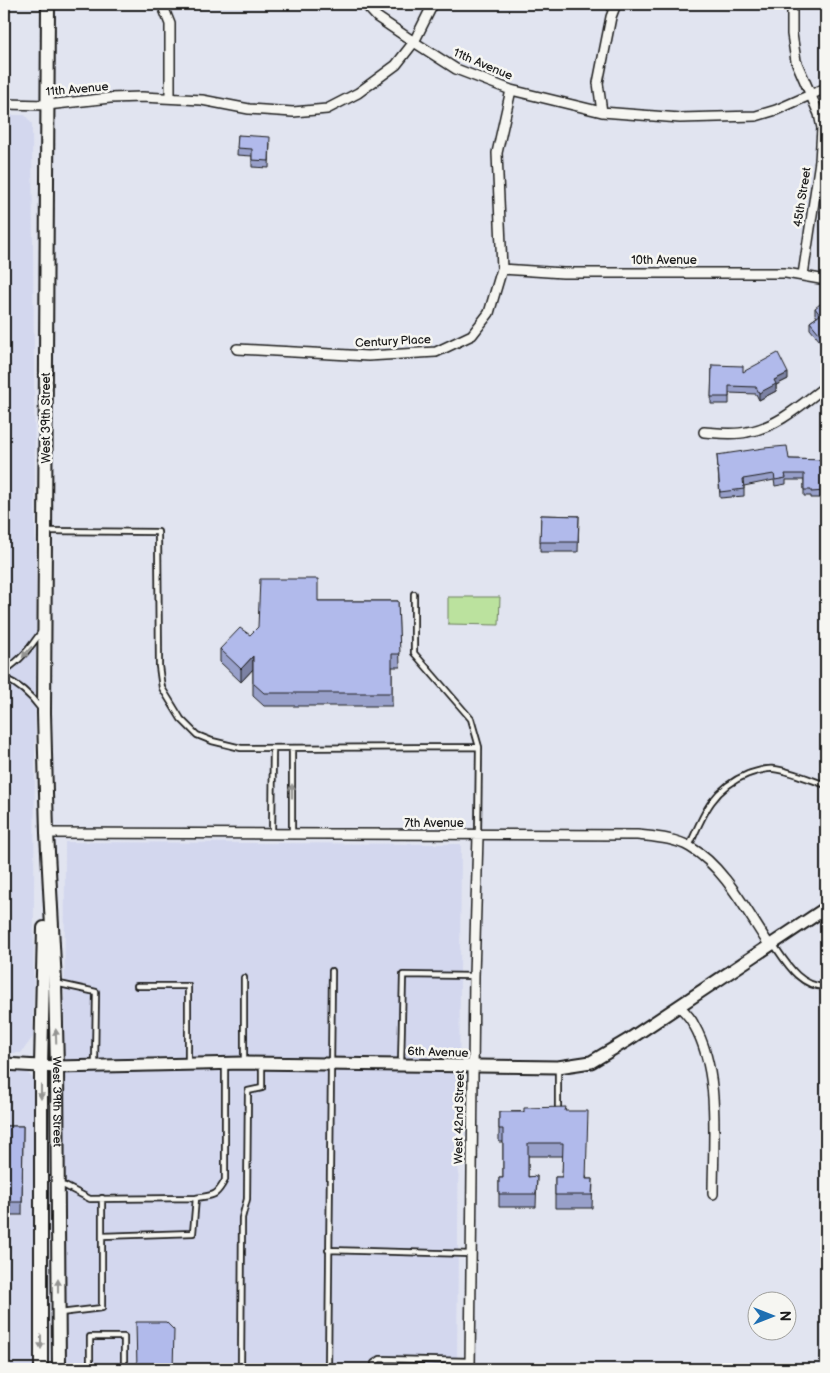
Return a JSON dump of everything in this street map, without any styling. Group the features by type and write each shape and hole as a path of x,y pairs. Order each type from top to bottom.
{"main road":[{"name":"West 39th Street","path":"48,4 44,713 57,1066 59,1369"},
{"name":"West 39th Street","path":"41,1369 41,1066 47,833"}],"street":[{"path":"162,4 170,24 170,98"},
{"path":"365,4 377,17 414,42 434,4"},
{"path":"602,112 598,83 611,17 616,4"},
{"name":"45th Street","path":"792,4 796,61 819,114 822,141 803,275"},
{"name":"11th Avenue","path":"4,104 47,105 110,98 142,97 202,100 249,109 293,112 327,109 358,93 396,65 414,42 456,69 511,90 602,112 680,118 756,116 776,110 826,88"},
{"name":"Century Place","path":"237,349 368,356 436,352 472,335 489,313 502,269 497,153 511,90"},
{"name":"10th Avenue","path":"502,269 563,273 786,273 826,280"},
{"path":"704,432 747,432 762,428 793,412 826,386"},
{"name":"7th Avenue","path":"47,833 478,836 637,835 663,838 689,847 715,867 771,945"},
{"name":"West 42nd Street","path":"470,1365 472,1067 478,836"},
{"name":"6th Avenue","path":"4,1064 95,1066 244,1063 558,1067 591,1062 680,1007 826,908"},
{"path":"680,1007 694,1024 707,1056 713,1087 713,1194"}],"lane":[{"path":"45,531 158,532 159,666 162,688 181,719 197,735 212,741 241,748 479,747"},
{"path":"414,594 414,653 471,719 479,747 478,836"},
{"path":"4,671 14,665 29,650 44,627"},
{"path":"4,678 17,684 32,697 44,713"},
{"path":"272,834 273,748"},
{"path":"292,748 292,834"},
{"path":"689,847 709,804 719,791 738,778 763,769 776,769 826,785"},
{"path":"771,945 790,968 804,981 816,987 826,987"},
{"path":"328,1369 332,971"},
{"path":"401,1064 403,975 474,976"},
{"path":"244,978 244,1063"},
{"path":"55,983 96,992 95,1066"},
{"path":"137,986 188,986 188,1064"},
{"path":"58,1185 65,1186 90,1199 196,1198 218,1192 225,1180 225,1064"},
{"path":"241,1369 242,1218 247,1199 248,1091 262,1088 262,1064"},
{"path":"558,1067 558,1111"},
{"path":"58,1313 102,1308 102,1198"},
{"path":"102,1236 193,1233 196,1198"},
{"path":"328,1250 471,1254"},
{"path":"90,1369 90,1337 124,1337 124,1369"},
{"path":"374,1369 374,1363 380,1359 470,1365"}],"shaded area":[{"path":"4,115 25,115 32,124 36,611 33,1037 21,1053 4,1053"},
{"path":"65,842 461,844 457,1369 63,1369"},
{"path":"25,1071 33,1078 33,1369 4,1369 4,1072"}],"green space":[{"path":"448,597 500,597 499,625 448,624"}],"building":[{"path":"238,135 270,137 269,161 252,160 252,149 237,148"},
{"path":"824,301 826,305 826,338 824,339 810,322 820,315 815,308"},
{"path":"778,353 788,373 774,380 776,384 759,393 756,387 729,386 729,397 711,397 712,365 743,366 743,372"},
{"path":"787,446 789,459 826,460 826,491 811,492 811,490 804,490 804,474 785,474 786,478 775,480 774,474 743,479 744,489 720,492 717,455"},
{"path":"541,515 579,516 578,542 540,542"},
{"path":"260,579 318,579 318,601 398,601 400,654 392,654 392,693 264,693 253,683 253,656 241,669 220,649 240,628 250,635 258,627"},
{"path":"566,1107 565,1111 588,1111 586,1179 593,1179 592,1195 555,1195 555,1177 562,1177 563,1143 528,1143 528,1177 537,1176 536,1194 499,1194 499,1178 503,1178 503,1129 499,1129 499,1112 524,1112 524,1108"},
{"path":"4,1126 23,1126 22,1202 4,1202"},
{"path":"136,1322 166,1322 174,1330 173,1369 137,1369"}]}
